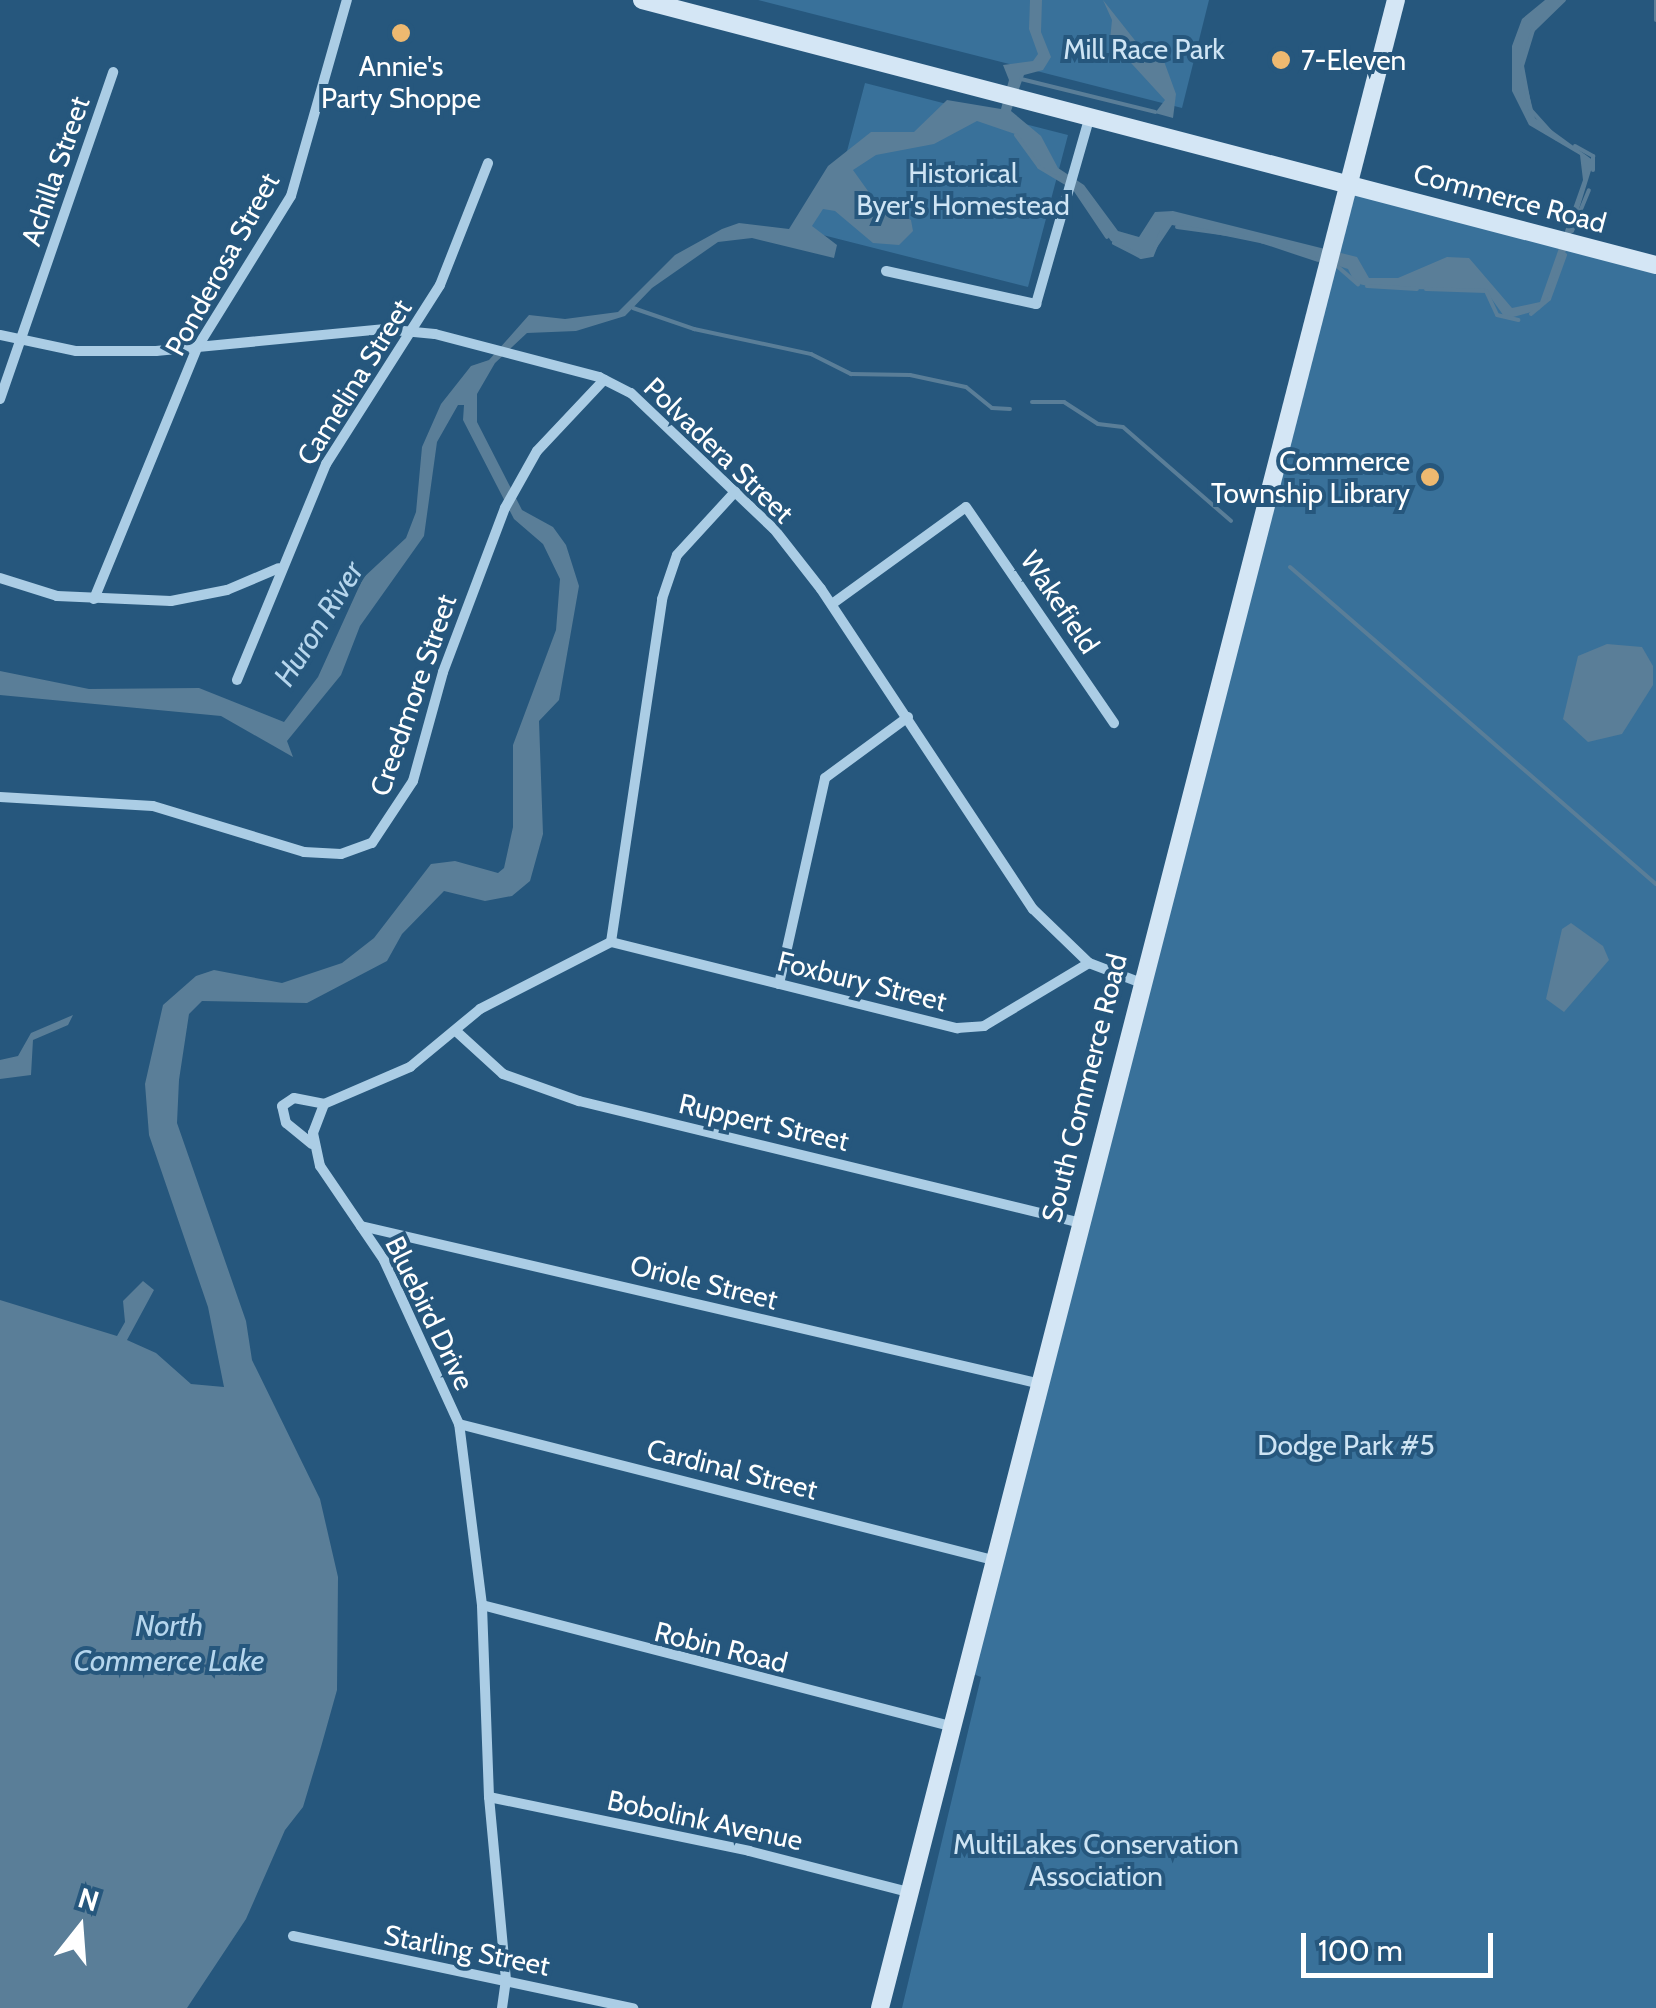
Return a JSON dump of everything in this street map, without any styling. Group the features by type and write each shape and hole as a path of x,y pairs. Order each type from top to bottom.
{"street":[{"name":"Ponderosa Street","path":"94,599 198,346 292,196 346,0"},
{"name":"Commerce Road","path":"642,0 1656,265"},
{"name":"South Commerce Road","path":"880,2008 1077,1222 1396,0"},
{"name":"Achilla Street","path":"0,399 113,72"},
{"path":"886,271 1036,304 1052,266 1066,190 1090,116"},
{"name":"Camelina Street","path":"238,680 279,568 326,464 440,285 488,164"},
{"name":"Polvadera Street","path":"0,334 76,350 413,332 478,345 604,380 631,393 735,492 832,604 1033,908 1090,963 1139,982"},
{"name":"Creedmore Street","path":"0,796 153,806 304,852 340,854 372,842 413,781 443,672 505,508 538,451 604,380"},
{"path":"312,1144 324,1104 410,1068 521,984 611,942 662,599 678,554 735,492"},
{"name":"Wakefield","path":"832,604 966,507 1114,722"},
{"path":"0,578 57,596 171,601 227,590 279,568"},
{"path":"779,984 824,778 908,717"},
{"name":"Foxbury Street","path":"611,942 957,1028 984,1026 1090,963"},
{"name":"Ruppert Street","path":"457,1032 503,1074 579,1101 1077,1222"},
{"name":"Bluebird Drive","path":"324,1104 294,1098 282,1106 286,1123 312,1144 384,1260 459,1424 482,1606 490,1797 506,1980 502,2008"},
{"name":"Oriole Street","path":"360,1226 1037,1384"},
{"name":"Cardinal Street","path":"459,1424 994,1560"},
{"name":"Robin Road","path":"482,1606 952,1726"},
{"name":"Bobolink Avenue","path":"490,1797 909,1892"},
{"name":"Starling Street","path":"293,1936 633,2008"}],"green space":[{"name":"Mill Race Park","path":"758,0 1209,0 1182,108"},
{"name":"Historical Byer's Homestead","path":"865,83 1068,135 1028,287 799,229 847,151"},
{"name":"Dodge Park #5","path":"1351,187 1656,268 1656,2008 902,2008 981,1677 968,1672"}],"water":[{"name":"North Commerce Lake","path":"1030,0 1042,0 1041,32 1051,57 1043,70 1024,75 1011,111 1041,136 1058,168 1084,185 1118,231 1139,237 1155,212 1173,211 1357,257 1369,278 1398,278 1447,257 1469,258 1512,308 1540,302 1583,180 1580,155 1529,125 1512,91 1512,46 1522,19 1545,0 1564,0 1533,30 1522,66 1535,118 1594,161 1553,292 1539,310 1506,319 1486,291 1376,288 1355,283 1348,269 1275,246 1172,225 1152,255 1141,257 1111,241 1074,188 1039,167 1015,134 977,121 934,144 876,155 853,170 873,198 911,220 913,231 899,245 873,243 835,211 823,209 812,226 837,245 834,258 752,238 718,242 652,288 625,316 576,331 527,333 495,363 477,394 477,422 522,510 553,527 566,545 579,586 559,700 539,721 543,834 530,881 512,896 485,901 444,891 402,934 387,961 307,1003 202,1001 189,1014 179,1080 177,1123 246,1321 252,1360 320,1499 338,1577 337,1690 303,1807 285,1830 246,1919 187,2008 0,2008 0,1300 117,1336 125,1322 123,1301 143,1281 154,1290 127,1340 156,1353 191,1384 224,1387 208,1307 149,1135 145,1084 163,1005 196,976 214,970 282,983 342,963 374,938 431,864 455,861 498,873 504,868 513,827 513,745 556,630 560,579 543,544 514,519 463,420 464,405 458,405 437,442 424,536 360,626 341,675 287,741 293,757 221,716 0,695 0,671 89,689 199,688 284,722 318,677 363,578 406,538 416,512 422,447 441,404 471,366 489,360 529,315 565,319 618,312 675,255 722,229 739,223 789,229 828,166 871,132 914,132 947,100 1001,109 1009,80 1003,65 1033,61 1038,54 1029,29"},
{"path":"1103,0 1141,48 1161,53 1176,94 1173,118 1155,113 1165,100 1110,40 1112,20"},
{"path":"1607,644 1642,647 1653,666 1653,685 1622,734 1588,742 1563,719 1578,656"},
{"path":"1571,923 1603,946 1609,960 1564,1012 1546,999 1562,929"},
{"path":"73,1015 68,1025 33,1040 31,1075 0,1079 0,1060 18,1056 31,1033"}],"waterway":[{"path":"1557,139 1530,109 1522,66 1533,30 1564,0"},
{"path":"1656,0 1656,20"},
{"path":"1021,79 1155,112"},
{"path":"1016,135 1039,167 1074,188 1107,237"},
{"path":"1575,146 1593,156 1593,170"},
{"path":"1572,231 1589,190"},
{"path":"1177,227 1242,236"},
{"path":"1114,243 1141,257 1152,255 1161,233"},
{"path":"1261,241 1318,260"},
{"path":"1531,314 1549,299 1565,255"},
{"path":"1337,266 1358,284"},
{"path":"1367,286 1417,289"},
{"path":"1426,289 1486,291 1497,315 1518,320"},
{"path":"633,308 694,329 811,354 851,374 910,375 966,387 992,408 1010,409"},
{"path":"1032,402 1064,402 1098,424 1123,427 1231,521"},
{"path":"1290,567 1656,884"}],"place":[{"name":"Annie's Party Shoppe","path":"401,33"},
{"name":"7-Eleven","path":"1281,60"},
{"name":"Commerce Township Library","path":"1430,477"}],"water label":[{"name":"Huron River","path":"319,624"}],"park label":[{"name":"MultiLakes Conservation Association","path":"1096,1860"}]}
